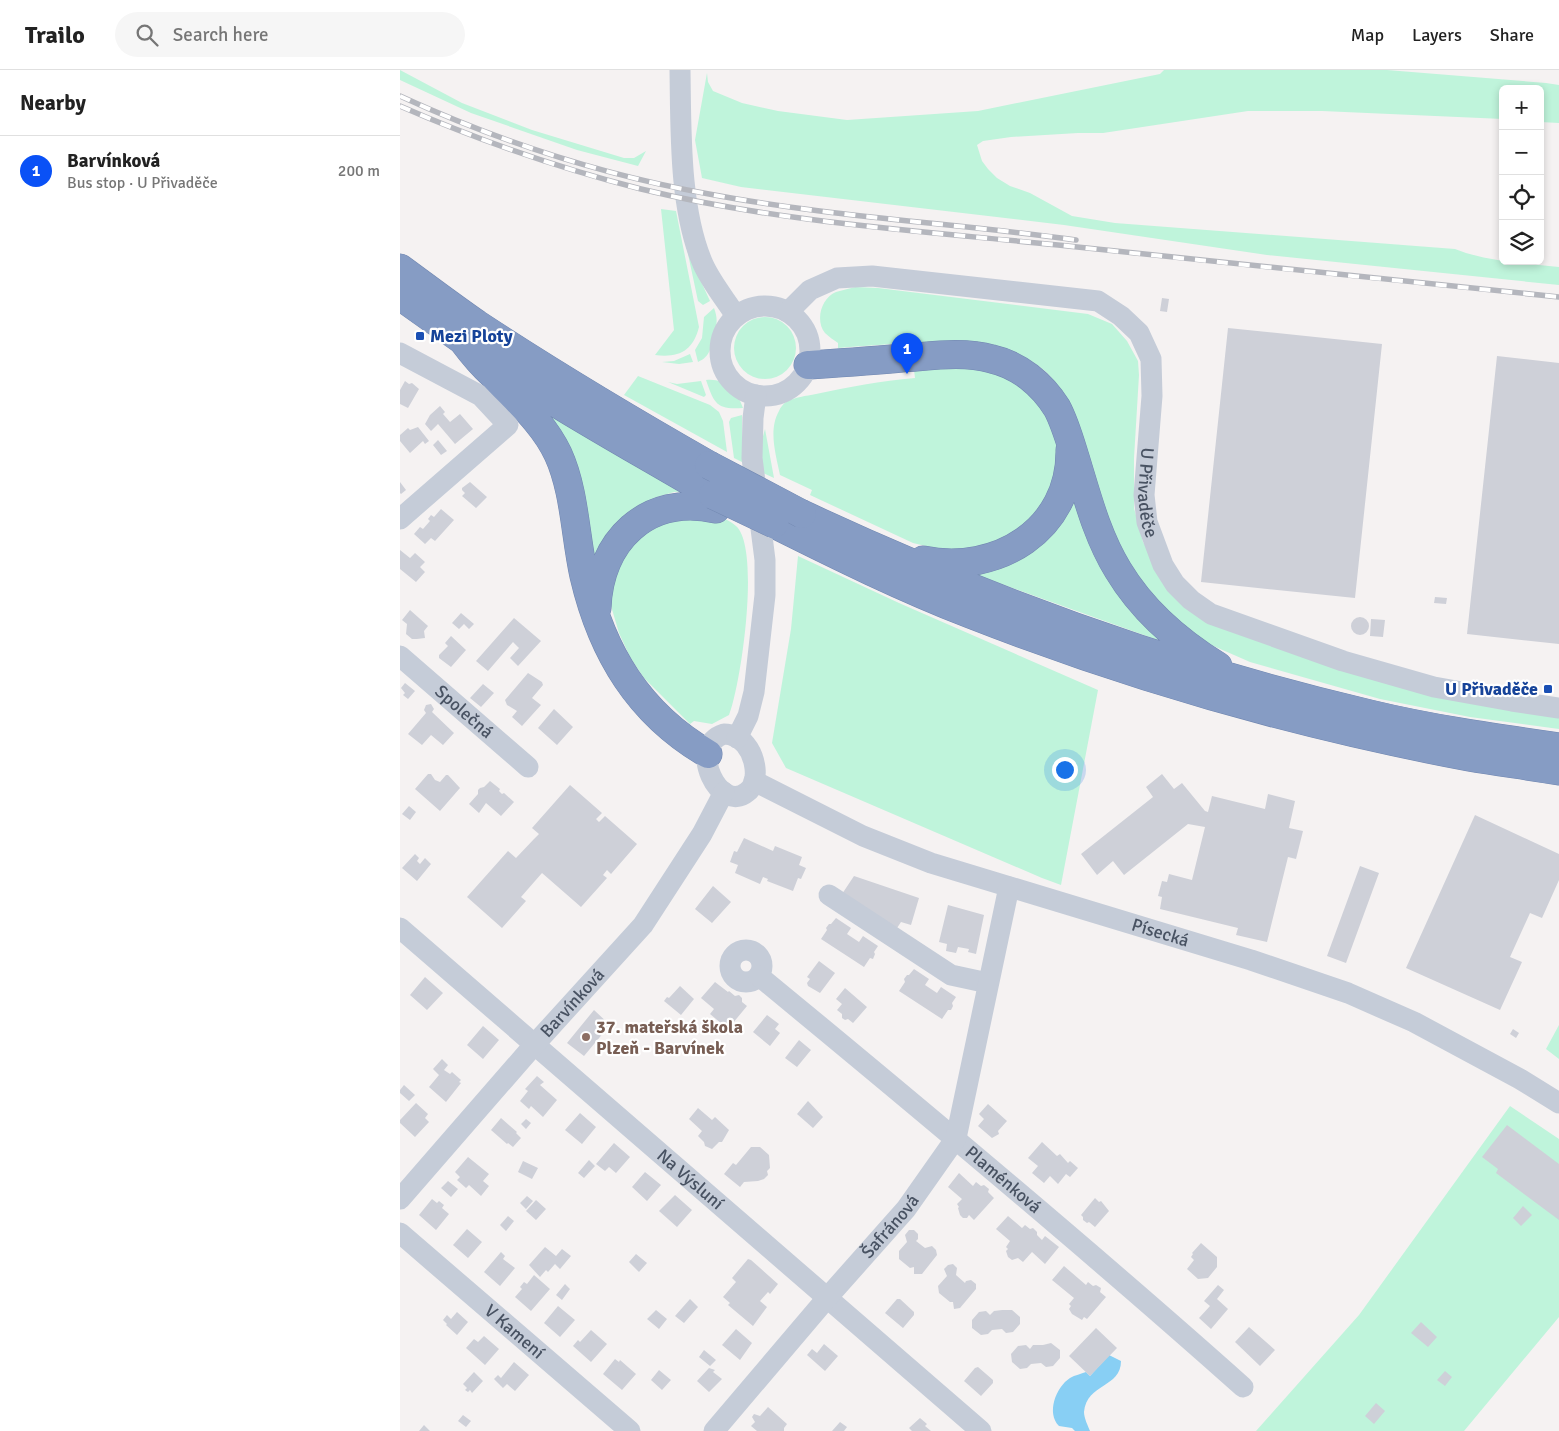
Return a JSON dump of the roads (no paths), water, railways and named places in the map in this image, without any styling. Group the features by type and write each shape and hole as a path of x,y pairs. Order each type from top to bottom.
{"highway":[{"path":"400,268 476,323 607,406 709,465 802,514 885,553 1054,621 1257,686 1371,714 1559,748"},
{"path":"400,296 462,341 566,409 715,502 774,524 879,576 969,614 1050,644 1191,690 1290,717 1366,736 1470,757 1559,771"},
{"path":"462,341 492,375 516,398 544,431 558,454 566,479 584,577 599,622 614,658 639,697 658,718 672,730 708,754"},
{"path":"808,365 954,354 994,359 1022,371 1042,388 1058,410 1100,534 1128,587 1143,605 1178,638 1216,664 1257,686"},
{"path":"885,553 932,562 958,563 992,557 1024,543 1049,516 1061,494 1068,468 1070,441"},
{"path":"599,622 598,598 602,574 612,551 626,532 645,517 668,508 715,502"}],"street":[{"path":"680,70 682,163 693,231 704,265 736,316"},
{"name":"U Přivaděče","path":"788,312 810,290 837,278 872,276 1098,301 1121,316 1139,333 1151,359 1152,396 1144,495 1147,522 1163,565 1175,584 1192,600 1211,614 1376,671 1434,687 1559,708"},
{"path":"775,306 788,312 800,321 807,335 810,350 808,365 802,377 782,393 769,396 756,395 744,391 734,384 726,374 721,363 719,350 727,326 736,316 747,309 775,306"},
{"path":"400,353 481,396 508,424 400,519"},
{"path":"737,738 748,716 754,692 765,596 765,560 752,458 753,418 756,395"},
{"name":"Společná","path":"400,656 528,768"},
{"path":"728,734 737,738 746,744 752,756 755,770 754,781 750,790 742,796 733,796 724,792 716,785 710,774 708,764 711,744 718,736 728,734"},
{"name":"Písecká","path":"754,781 863,836 931,863 1250,960 1348,993 1414,1022 1520,1079 1559,1103"},
{"name":"Barvínková","path":"400,1199 534,1045 643,925 702,834 724,792"},
{"name":"Šafránová","path":"714,1431 827,1298 906,1209 956,1138 1009,887"},
{"path":"829,895 951,975 988,983"},
{"name":"Na Výsluní","path":"400,928 981,1431"},
{"name":"Plaménková","path":"759,976 956,1138 1174,1325 1243,1387"},
{"name":"V Kamení","path":"400,1233 630,1431"}],"water":[{"path":"1109,1355 1121,1361 1120,1370 1116,1376 1097,1390 1086,1403 1084,1414 1090,1431 1075,1431 1072,1428 1059,1426 1055,1421 1053,1407 1054,1400 1061,1387 1074,1376 1086,1372 1090,1376"}],"railway":[{"path":"400,96 475,128 551,155 590,167 669,186 755,202 800,208 1076,240"},
{"path":"400,106 489,142 579,172 641,189 744,210 901,230 1559,297"}],"place":[{"name":"Mezi Ploty","path":"420,336"},
{"name":"Barvínková","path":"907,374"},
{"name":"U Přivaděče","path":"1548,689"},
{"name":"37. mateřská škola Plzeň - Barvínek","path":"586,1037"}]}
